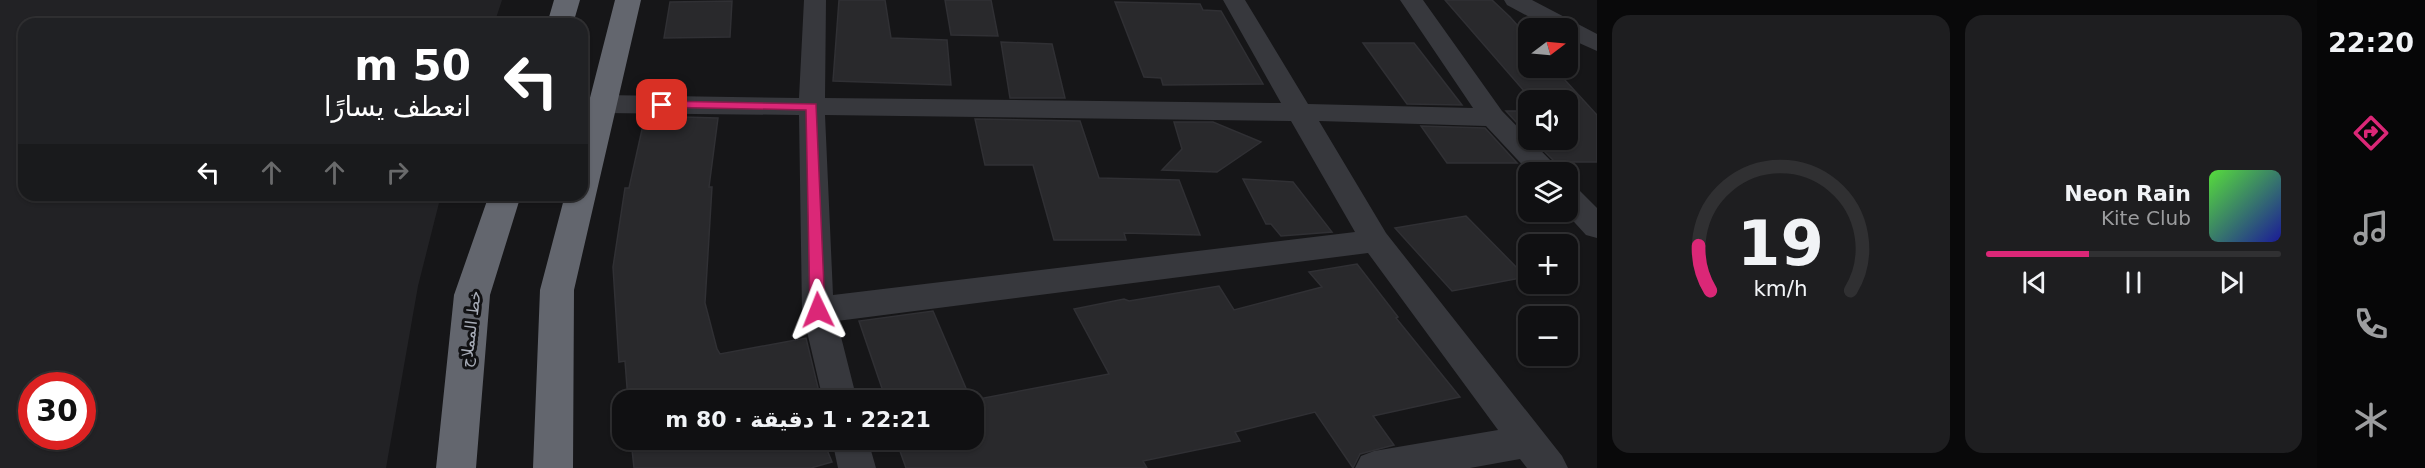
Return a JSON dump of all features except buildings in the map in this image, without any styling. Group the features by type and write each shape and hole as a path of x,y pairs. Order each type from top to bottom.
{"highway":[{"path":"562,18 567,0"},
{"path":"588,165 628,0"},
{"name":"خط المملاح","path":"456,468 472,295 503,201"},
{"path":"553,468 557,290 579,201"}],"street":[{"path":"815,0 812,107 818,310 838,390"},
{"path":"1234,0 1297,112 1375,241 1539,454"},
{"path":"1411,0 1493,117 1536,162"},
{"path":"1515,0 1547,18"},
{"path":"1578,34 1597,44"},
{"path":"603,104 1297,112 1493,117"},
{"path":"1578,207 1597,227"},
{"path":"818,310 1375,241"},
{"path":"853,450 858,468"},
{"path":"1374,468 1539,454"}],"shaded area":[{"path":"0,0 502,0 496,18 18,18 18,201 439,201 418,286 386,468 0,468"}],"route":[{"path":"662,105 812,107 818,310"}]}
